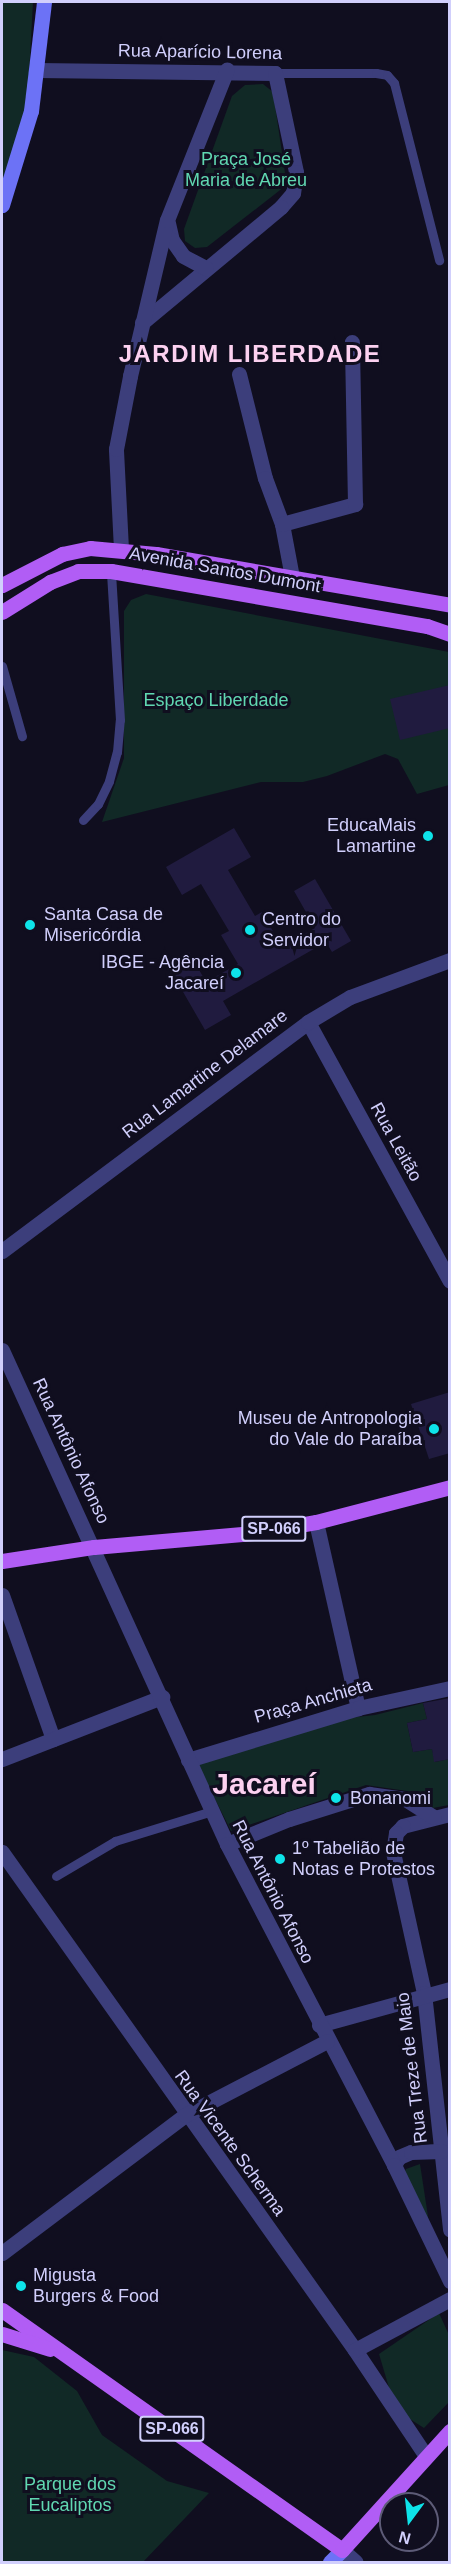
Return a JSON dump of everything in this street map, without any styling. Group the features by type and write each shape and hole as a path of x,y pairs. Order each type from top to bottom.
{"main road":[{"path":"2,206 32,111 44,2"},
{"name":"Avenida Santos Dumont","path":"2,585 62,554 90,548 121,549 450,605"},
{"name":"Avenida Santos Dumont","path":"2,612 59,578 78,572 111,571 427,626 450,634"},
{"name":"SP-066","path":"2,1561 94,1547 253,1533 316,1522 450,1487"},
{"name":"SP-066","path":"2,2310 342,2550"},
{"path":"2,2334 67,2354"},
{"path":"330,2562 450,2431"}],"street":[{"name":"Rua Aparício Lorena","path":"37,70 227,69 275,73"},
{"path":"121,549 116,449 142,323 167,220 227,69"},
{"path":"142,323 281,207 293,193 296,172 275,73"},
{"path":"167,220 172,240 183,256 206,268"},
{"path":"282,525 355,504 352,342"},
{"path":"239,374 265,478 282,525 292,578"},
{"name":"Rua Lamartine Delamare","path":"2,1251 308,1022 350,997 450,960"},
{"name":"Rua Leitão","path":"308,1022 450,1281"},
{"name":"Rua Antônio Afonso","path":"2,1350 94,1547 227,1844 327,2041 394,2166 450,2281"},
{"path":"316,1522 358,1708"},
{"path":"2,1595 53,1738"},
{"name":"Praça Anchieta","path":"188,1760 358,1708 450,1688"},
{"path":"2,1759 162,1697"},
{"path":"227,1844 289,1819 369,1794 405,1799 434,1817 450,1814"},
{"name":"Rua Treze de Maio","path":"434,1817 412,1822 396,1833 393,1852 424,1993 450,2230"},
{"name":"Rua Vicente Scherma","path":"2,1852 185,2115 355,2350 426,2456"},
{"path":"319,2025 424,1993 450,1989"},
{"path":"2,2253 185,2115 327,2041"},
{"path":"394,2166 399,2157 411,2152 441,2151"},
{"path":"355,2350 450,2299"},
{"path":"342,2550 356,2562"}],"lane":[{"name":"Rua Aparício Lorena","path":"275,73 387,75 394,83 439,260"},
{"path":"83,820 98,804 109,781 117,752 120,720 111,571"},
{"path":"2,666 22,736"},
{"path":"56,1876 115,1841 212,1811"}],"green space":[{"path":"2,2 33,2 27,112 2,192"},
{"name":"Praça José Maria de Abreu","path":"263,84 273,92 285,173 284,187 207,247 195,248 185,241 184,229 232,96 245,85"},
{"name":"Espaço Liberdade","path":"146,594 449,652 449,785 417,794 398,759 385,754 327,776 303,782 261,782 102,822 124,758 124,611 131,600"},
{"path":"423,1703 427,1719 407,1723 413,1752 432,1749 435,1762 449,1759 449,1805 433,1808 407,1791 366,1785 231,1831 198,1765 330,1720 375,1715"},
{"path":"420,2164 429,2223 402,2178 406,2169"},
{"path":"439,2313 449,2335 449,2402 424,2428 405,2416 390,2391 379,2354"},
{"name":"Parque dos Eucaliptos","path":"2,2350 34,2357 77,2391 102,2435 167,2481 209,2493 143,2562 2,2562"}],"building":[{"path":"450,685 450,728 400,740 390,699"},
{"name":"Centro do Servidor","path":"234,828 251,857 228,870 255,916 262,912 282,947 315,928 294,891 315,879 351,941 332,952 326,942 223,1001 231,1015 205,1030 167,964 189,952 206,982 238,964 221,935 229,931 201,884 182,895 166,867"},
{"name":"Museu de Antropologia do Vale do Paraíba","path":"450,1392 450,1453 429,1459 411,1404"},
{"path":"450,1698 450,1759 434,1762 432,1749 413,1752 407,1723 427,1719 423,1703"}],"place":[{"name":"EducaMais Lamartine","path":"428,836"},
{"name":"Santa Casa de Misericórdia","path":"30,925"},
{"name":"Centro do Servidor","path":"250,930"},
{"name":"IBGE - Agência Jacareí","path":"236,973"},
{"name":"Museu de Antropologia do Vale do Paraíba","path":"434,1429"},
{"name":"Bonanomi","path":"336,1798"},
{"name":"1º Tabelião de Notas e Protestos","path":"280,1859"},
{"name":"Migusta Burgers & Food","path":"21,2286"}],"district":[{"name":"JARDIM LIBERDADE","path":"250,354"},
{"name":"Jacareí","path":"264,1784"}]}
